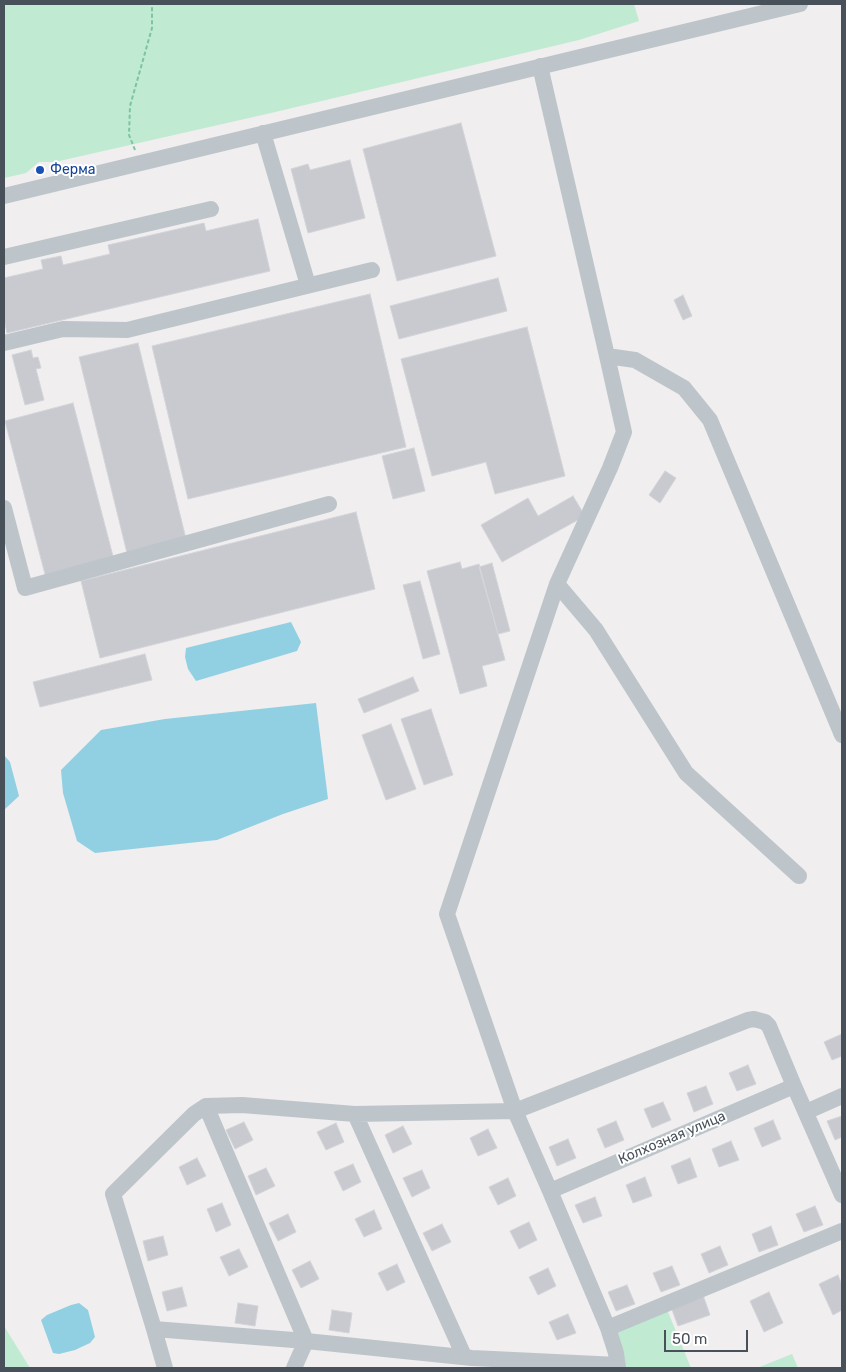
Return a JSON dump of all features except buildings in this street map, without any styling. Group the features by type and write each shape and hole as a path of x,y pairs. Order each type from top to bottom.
{"street":[{"path":"4,196 800,4"},
{"path":"154,1329 306,1340 468,1361 618,1366 608,1328 515,1111 447,914 557,584 610,468 624,432 540,66"},
{"path":"263,133 308,285"},
{"path":"4,257 211,209"},
{"path":"4,343 63,329 127,330 372,270"},
{"path":"607,356 635,360 684,388 710,420 842,735"},
{"path":"4,508 25,588 329,504"},
{"path":"557,584 596,630 686,773 799,876"},
{"path":"165,1368 113,1194 194,1114 206,1106 242,1105 355,1114 515,1111 754,1019 764,1022 769,1026 842,1194"},
{"name":"Колхозная улица","path":"550,1191 794,1086"},
{"path":"806,1112 842,1096"},
{"path":"206,1106 306,1340 294,1368"},
{"path":"355,1114 468,1361"},
{"path":"608,1328 842,1231"}],"path":[{"path":"140,163 129,135 130,106 152,28 152,4"}],"green space":[{"path":"4,4 634,4 639,21 579,40 271,113 55,162 39,162 26,173 4,178"},
{"path":"666,1307 691,1368 626,1368 612,1329"},
{"path":"4,1326 30,1368 4,1368"},
{"path":"792,1354 798,1368 757,1368"}],"water":[{"path":"291,622 301,642 297,651 196,681 188,669 185,657 186,648"},
{"path":"316,703 328,799 283,814 217,840 95,853 77,841 63,793 61,770 101,730 165,719"},
{"path":"4,755 10,762 19,796 4,810"},
{"path":"79,1303 88,1310 95,1337 90,1343 75,1350 59,1354 53,1353 41,1320 47,1315"}],"place":[{"name":"Ферма","path":"40,170"}]}
